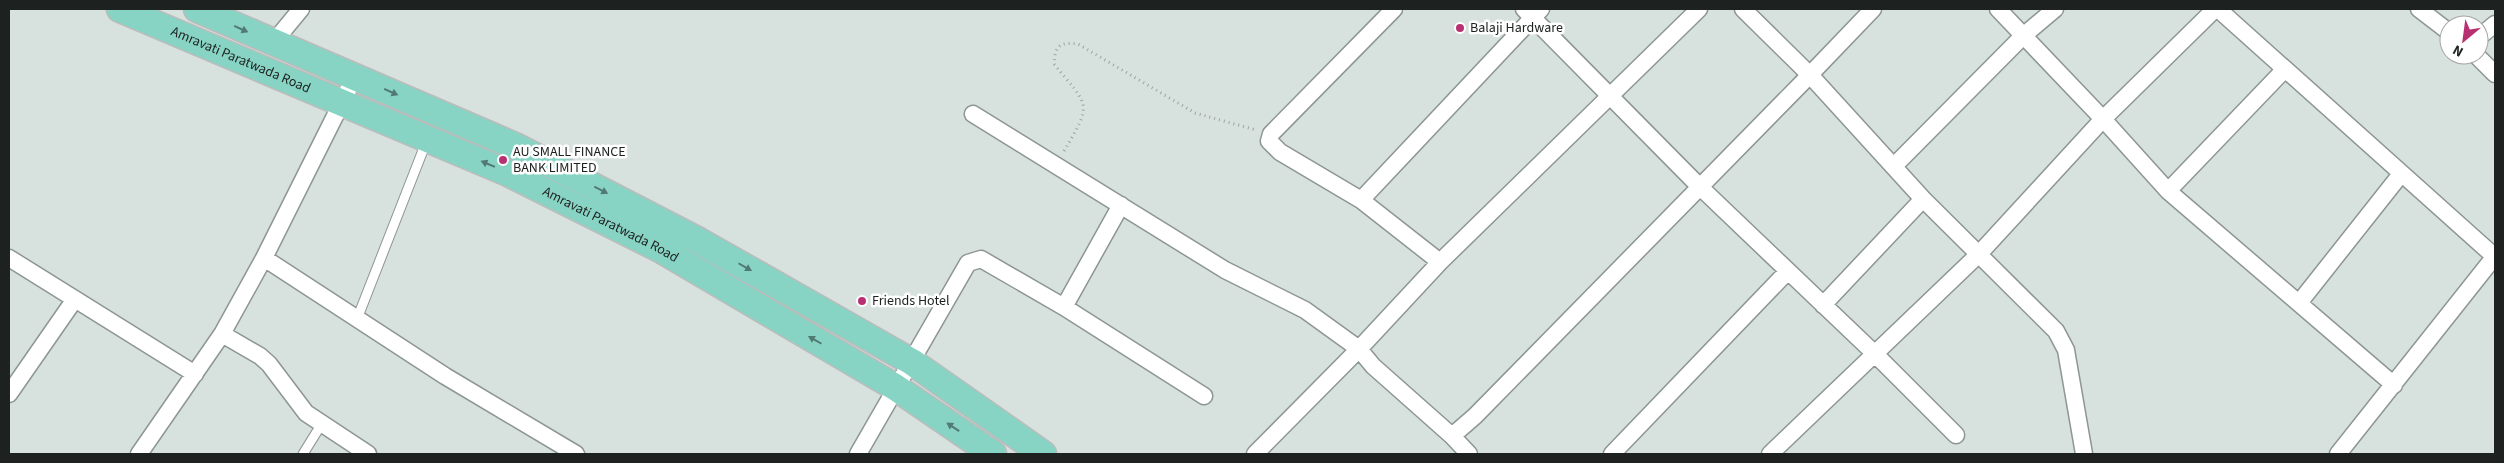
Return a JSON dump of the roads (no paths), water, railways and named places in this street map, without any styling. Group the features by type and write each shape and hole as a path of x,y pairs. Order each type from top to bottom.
{"main road":[{"name":"Amravati Paratwada Road","path":"120,9 508,173 660,249 895,387 993,454"},
{"name":"Amravati Paratwada Road","path":"196,9 515,146 700,241 912,362 1043,454"}],"street":[{"path":"273,43 301,9"},
{"path":"1394,9 1271,134 1269,141 1280,152 1361,200 1440,262"},
{"path":"1255,454 1359,349 1440,262 1699,9"},
{"path":"1743,9 1810,74 1923,199 2062,340 2084,454"},
{"path":"1452,436 1475,416 1872,9"},
{"path":"1998,9 2168,191 2394,385"},
{"path":"1894,166 2024,36 2055,9"},
{"path":"1779,451 1874,353 1979,254 2103,120 2216,9 2495,256 2338,454"},
{"path":"2419,9 2439,24"},
{"path":"1361,200 1533,12 1611,97 1700,187 1874,353 1956,435"},
{"path":"2486,65 2495,74"},
{"path":"2168,191 2285,69"},
{"path":"139,454 222,334 264,258 355,76"},
{"path":"972,114 1226,270 1305,310 1359,349 1373,366 1452,436 1469,454"},
{"path":"2299,303 2401,174"},
{"path":"1823,305 1923,199"},
{"path":"1064,306 1121,205"},
{"path":"9,258 194,374"},
{"path":"264,258 445,376 576,454"},
{"path":"858,454 968,263 974,260 981,259 1064,306 1204,396"},
{"path":"1612,454 1788,271"},
{"path":"9,394 75,300"},
{"path":"222,334 269,364 306,413 321,425 368,454"}],"lane":[{"path":"357,319 428,138"},
{"path":"303,454 321,425"}],"place":[{"name":"Balaji Hardware","path":"1460,28"},
{"name":"AU SMALL FINANCE BANK LIMITED","path":"503,160"},
{"name":"Friends Hotel","path":"862,301"}]}
